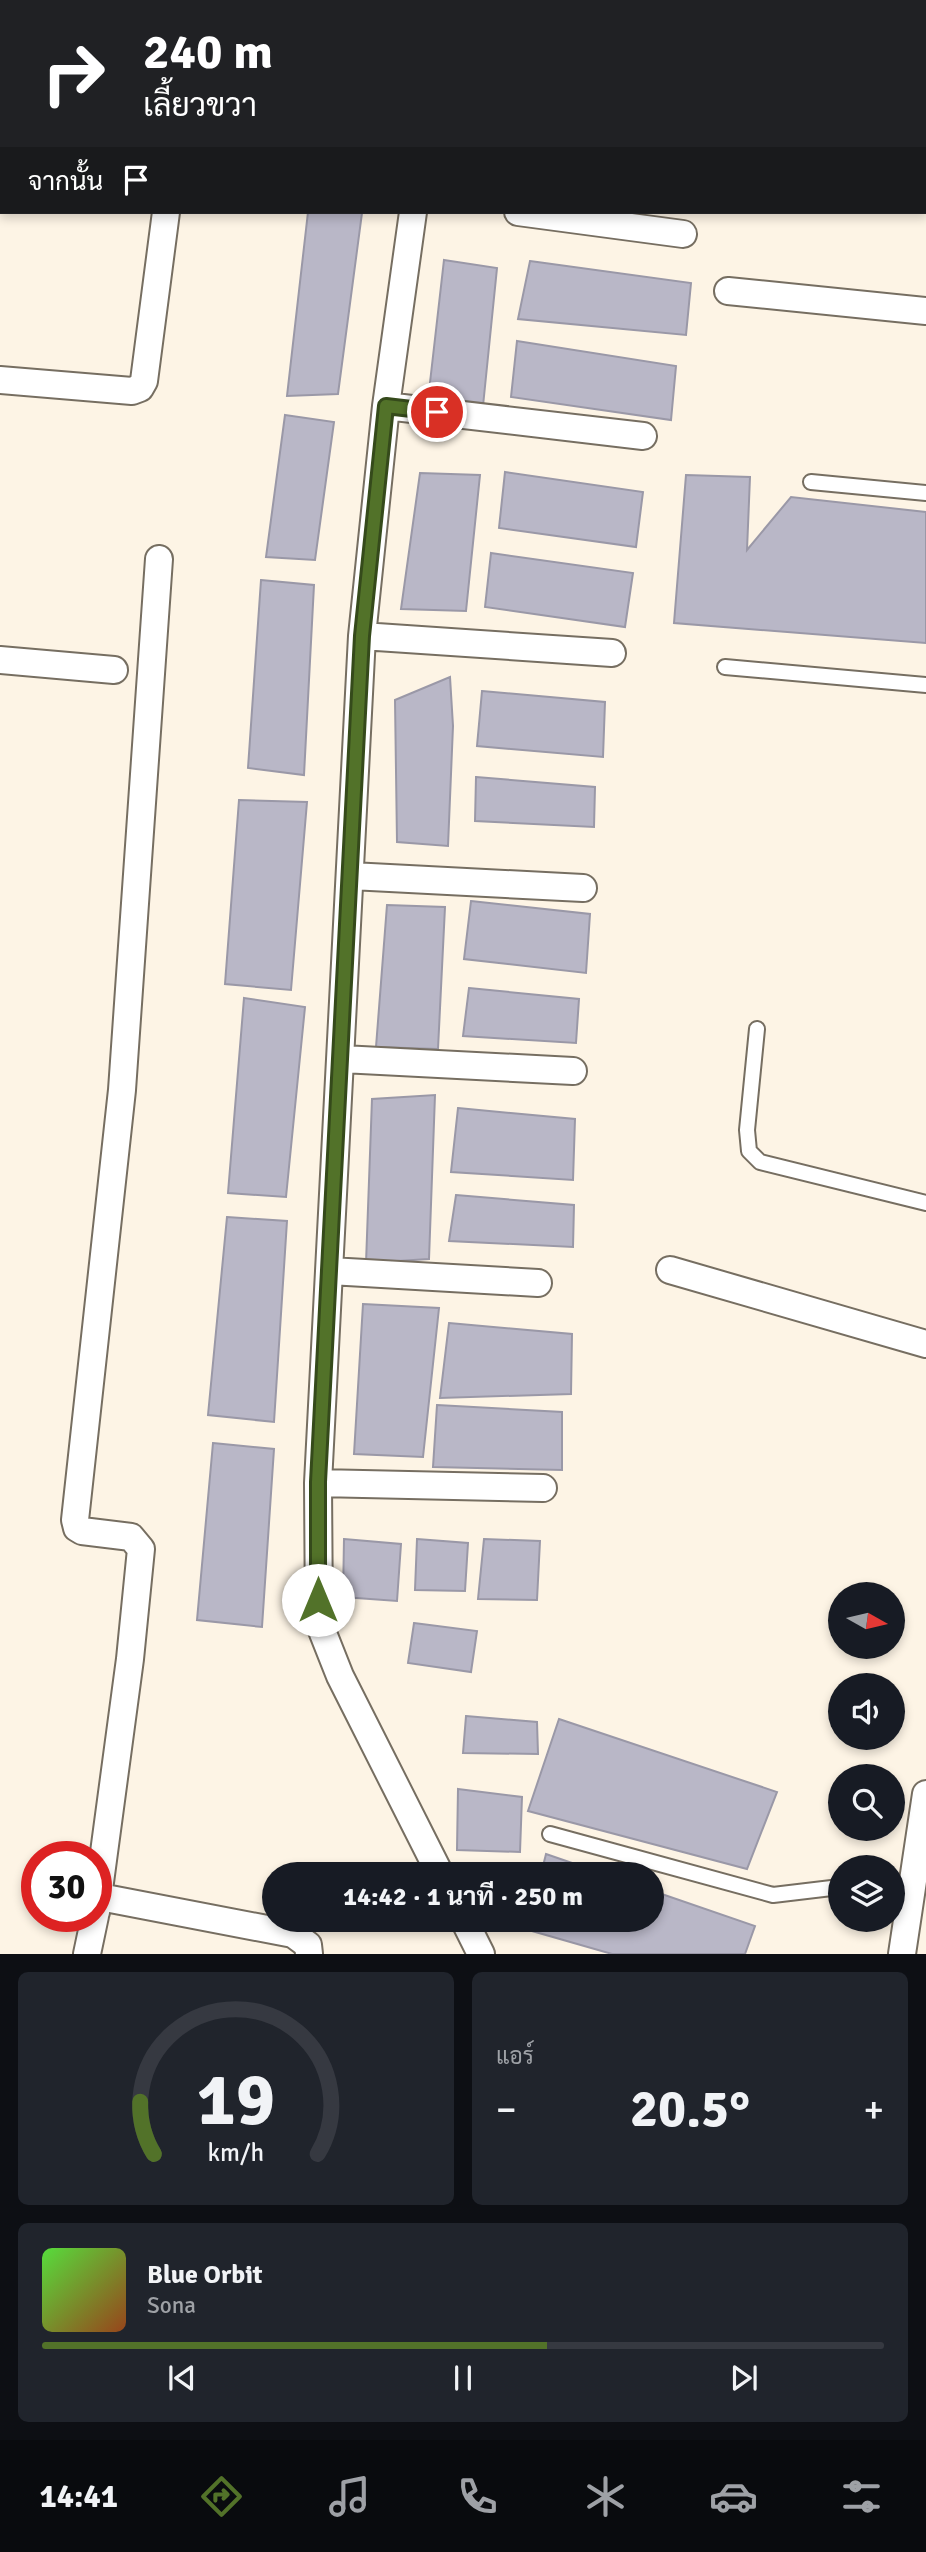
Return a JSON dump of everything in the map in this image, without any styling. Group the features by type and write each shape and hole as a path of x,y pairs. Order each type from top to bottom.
{"street":[{"path":"0,380 132,391 140,388 144,381 166,214"},
{"path":"413,214 386,406 362,636 318,1482 318,1623 340,1676 434,1862"},
{"path":"533,214 683,234"},
{"path":"728,291 926,312"},
{"path":"386,406 643,436"},
{"path":"106,1841 135,1618 141,1549 131,1537 82,1531 77,1528 75,1520 122,1090 159,558"},
{"path":"362,636 612,653"},
{"path":"0,660 114,670"},
{"path":"351,876 583,888"},
{"path":"342,1059 573,1071"},
{"path":"670,1270 926,1344"},
{"path":"330,1271 538,1283"},
{"path":"318,1482 543,1488"},
{"path":"905,1881 926,1794"},
{"path":"112,1910 293,1934 308,1945 309,1954"},
{"path":"87,1954 92,1932"},
{"path":"470,1932 481,1954"},
{"path":"902,1932 902,1954"}],"lane":[{"path":"811,482 926,493"},
{"path":"725,667 926,685"},
{"path":"757,1029 747,1130 749,1152 760,1162 926,1203"},
{"path":"550,1834 773,1895 828,1888"}],"building":[{"path":"308,214 362,214 338,394 287,396"},
{"path":"444,260 497,268 483,406 428,400"},
{"path":"530,261 691,283 686,335 518,319"},
{"path":"517,341 676,366 671,420 511,397"},
{"path":"285,415 334,422 315,560 266,557"},
{"path":"505,472 643,492 636,547 499,528"},
{"path":"420,473 480,475 466,611 401,609"},
{"path":"686,475 750,477 747,550 791,497 926,512 926,643 674,623"},
{"path":"491,553 633,573 625,627 485,607"},
{"path":"261,580 314,585 304,775 248,768"},
{"path":"450,677 453,726 448,846 397,842 395,700"},
{"path":"482,691 605,702 603,757 477,746"},
{"path":"476,777 595,787 594,827 475,821"},
{"path":"239,800 307,802 291,990 225,984"},
{"path":"471,901 590,914 586,973 464,959"},
{"path":"387,905 445,907 438,1049 376,1047"},
{"path":"469,988 579,999 576,1043 463,1036"},
{"path":"244,998 305,1007 286,1197 228,1193"},
{"path":"435,1095 429,1259 366,1263 372,1099"},
{"path":"458,1108 575,1119 573,1180 451,1172"},
{"path":"456,1195 574,1205 573,1247 449,1241"},
{"path":"227,1217 287,1221 274,1422 208,1415"},
{"path":"363,1304 439,1308 423,1457 354,1454"},
{"path":"449,1323 572,1334 571,1394 440,1398"},
{"path":"437,1405 562,1412 562,1470 433,1467"},
{"path":"213,1443 274,1449 262,1627 197,1620"},
{"path":"344,1539 401,1544 397,1601 343,1597"},
{"path":"417,1539 468,1543 465,1591 415,1590"},
{"path":"484,1539 540,1541 537,1600 478,1599"},
{"path":"414,1623 477,1631 471,1672 408,1663"},
{"path":"466,1716 537,1722 538,1754 463,1753"},
{"path":"559,1719 777,1792 747,1869 528,1811"},
{"path":"458,1789 522,1797 520,1852 457,1850"},
{"path":"546,1854 569,1862 544,1862"},
{"path":"664,1895 755,1926 745,1954 612,1954 535,1932 664,1932"}],"route":[{"path":"318,1600 318,1482 362,636 386,406 437,412"}]}
